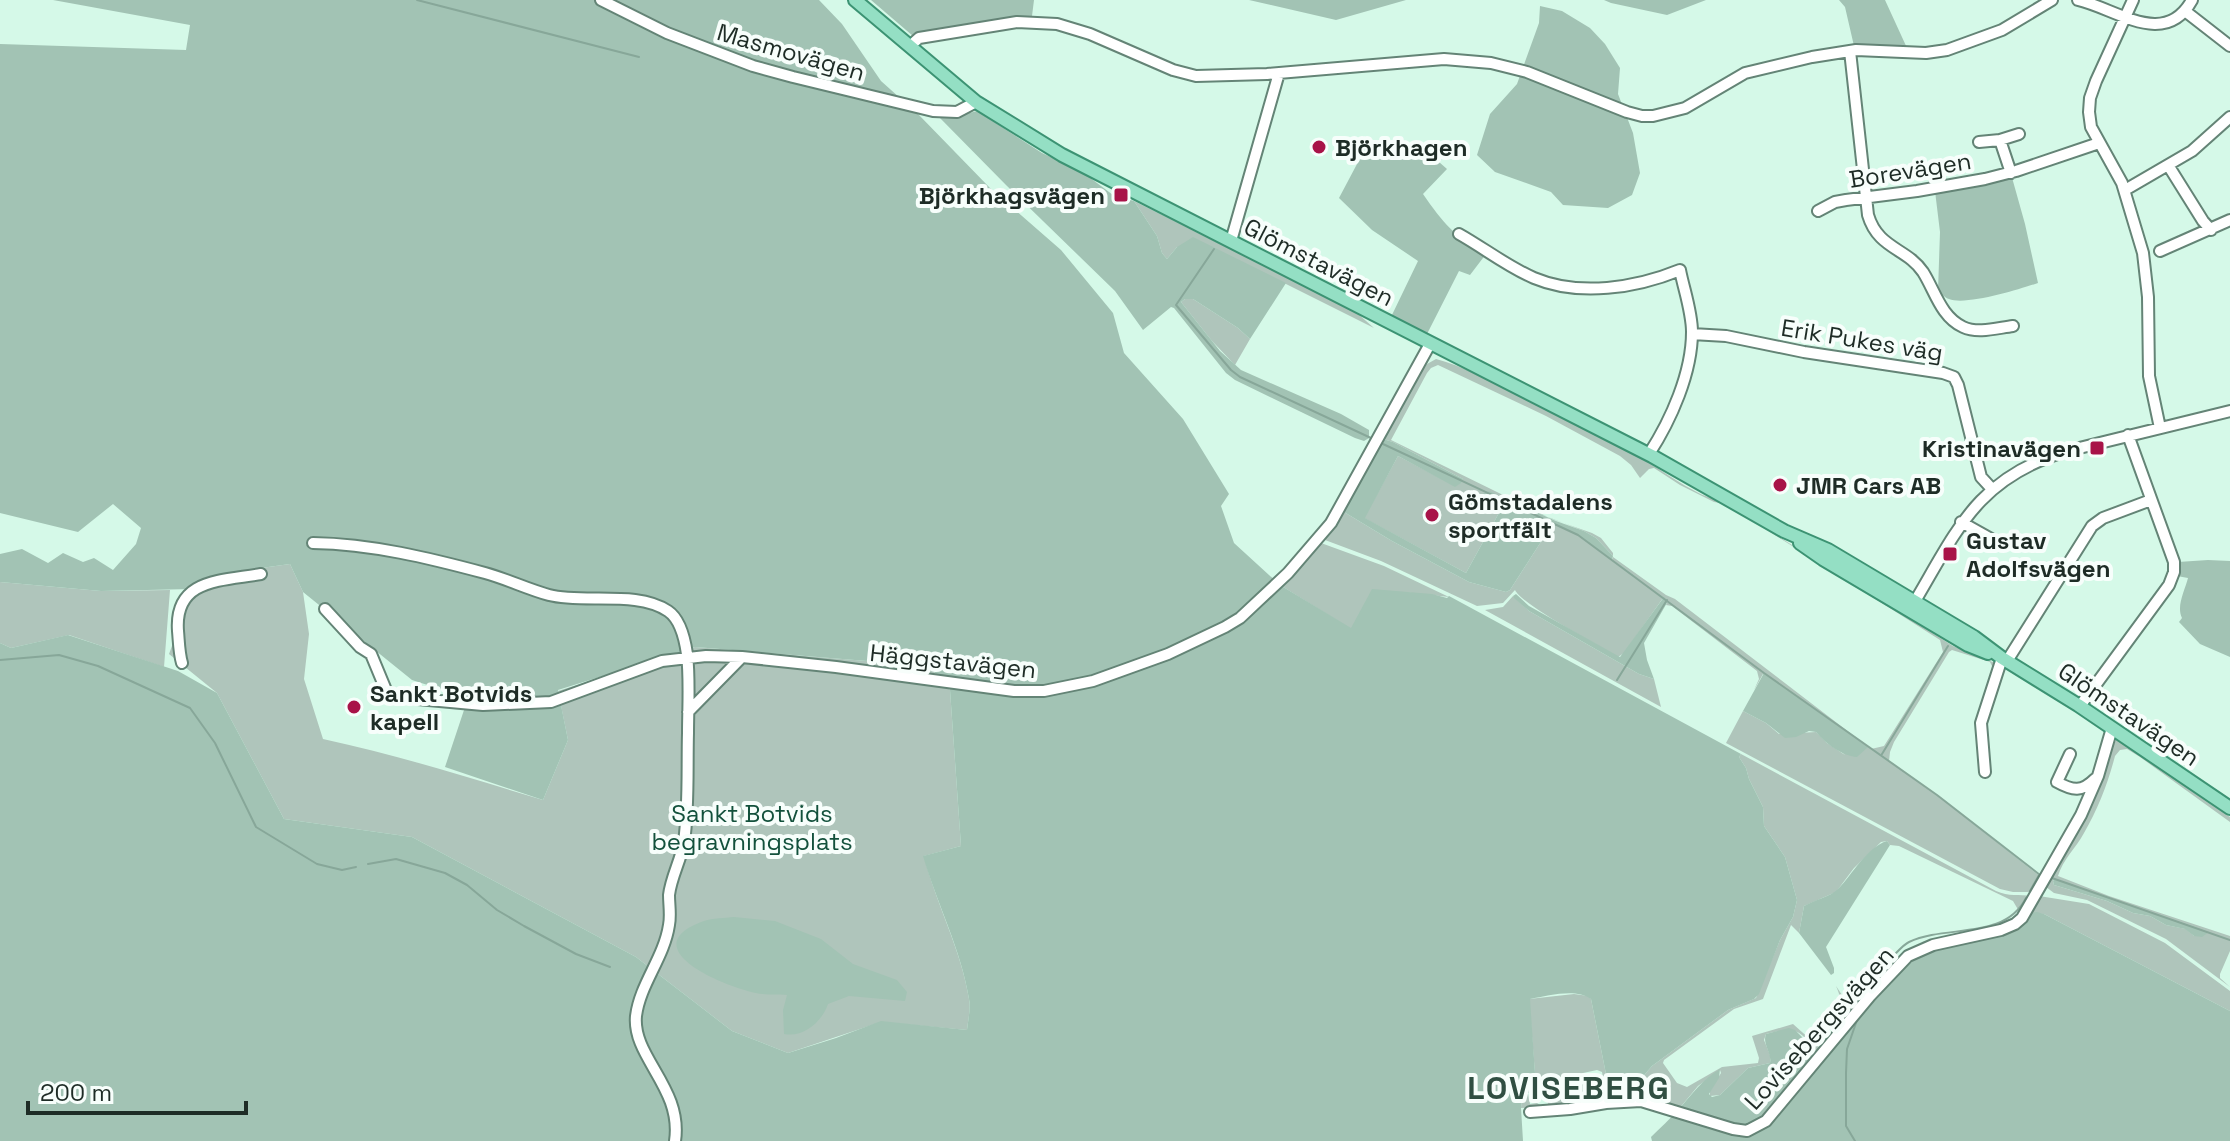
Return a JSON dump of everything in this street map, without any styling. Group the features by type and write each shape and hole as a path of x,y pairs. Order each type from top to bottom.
{"main road":[{"name":"Glömstavägen","path":"855,0 976,102 1062,155 1649,454 1784,531 1828,550 1913,605 1974,637 2230,808"}],"street":[{"name":"Masmovägen","path":"601,0 667,33 753,66 793,77 933,111 953,113 976,102"},
{"path":"910,46 919,38 1017,22 1043,22 1077,29 1187,75 1231,76 1444,59 1474,60 1527,72 1627,112 1648,116 1685,108 1745,73 1820,55 1850,51 1934,53 1947,50 2002,30 2052,0"},
{"path":"2078,0 2156,26 2173,21 2192,0"},
{"path":"2133,0 2089,103 2091,127 2125,190 2146,269 2149,376 2160,428"},
{"path":"2185,11 2230,46"},
{"path":"1850,51 1868,215 1874,230 1919,268 1951,319 1973,330 2013,326"},
{"path":"1231,241 1279,73"},
{"path":"2125,190 2192,151 2230,117"},
{"name":"Borevägen","path":"1979,142 2019,134"},
{"name":"Borevägen","path":"2000,140 2011,173"},
{"name":"Borevägen","path":"1818,211 1835,202 1936,189 2011,173 2099,143"},
{"path":"2168,165 2211,230"},
{"path":"2160,251 2230,220"},
{"path":"1459,234 1528,275 1570,288 1630,285 1680,270 1692,334 1677,403 1649,454"},
{"name":"Erik Pukes väg","path":"1692,334 1726,336 1954,377 1981,477 1992,489"},
{"name":"Häggstavägen","path":"325,609 360,647 371,654 386,696 483,705 551,702 662,661 687,657 742,657 1031,692 1093,681 1199,641 1240,618 1288,573 1325,532 1430,344"},
{"path":"1913,605 1961,522 1992,489 2019,470 2042,459 2230,411"},
{"path":"2080,706 2173,576 2174,562 2128,435"},
{"path":"1985,772 1981,723 2005,660 2092,526 2103,518 2151,500"},
{"path":"1961,522 1995,541"},
{"path":"313,543 342,543 404,552 488,574 524,589 564,599 639,600 669,612 683,633 687,657 688,712 683,846 671,883 669,926 657,964 640,1000 636,1021 641,1044 661,1078 673,1107 675,1141"},
{"path":"182,663 178,617 186,596 218,580 261,574"},
{"path":"688,712 742,657"},
{"name":"Lovisebergsvägen","path":"1530,1112 1641,1101 1733,1129 1747,1131 1759,1126 1908,956 1933,945 2001,930 2022,918 2081,815 2098,776 2112,728"},
{"path":"2070,754 2057,782 2078,790 2098,776"}],"green space":[{"path":"53,0 819,0 842,24 881,81 990,188 1061,250 1113,313 1124,353 1183,419 1229,494 1221,506 1234,543 1280,585 1351,628 1372,589 1449,596 1741,754 1739,757 1763,807 1764,826 1785,857 1797,900 1793,917 1780,940 1759,994 1728,1010 1652,1066 1639,1081 1635,1099 1611,1099 1591,999 1570,993 1530,999 1535,1073 1523,1082 1523,1141 0,1141 0,643 11,648 68,635 178,671 217,693 284,819 412,837 636,957 732,1031 788,1053 881,1021 967,1030 970,1010 960,962 923,856 961,846 950,690 929,666 695,647 558,690 568,740 543,800 445,767 468,698 412,680 303,592 290,564 239,571 193,589 101,591 0,582 0,554 22,549 48,563 63,553 83,562 94,558 113,570 136,544 141,528 113,504 78,532 0,513 0,44 186,50 190,25"},
{"path":"871,0 1034,0 1031,24 920,42"},
{"path":"1249,0 1406,0 1336,20"},
{"path":"1604,0 1706,0 1667,15"},
{"path":"1839,0 1885,0 1907,48 1854,46 1845,7"},
{"path":"1540,6 1562,11 1590,28 1620,68 1618,94 1633,133 1640,173 1632,195 1608,208 1563,205 1551,192 1495,172 1477,155 1490,114 1517,84 1539,23"},
{"path":"977,111 1042,153 1081,171 1113,195 1134,201 1157,236 1167,259 1177,247 1193,237 1286,283 1250,339 1193,299 1181,302 1220,351 1241,370 1341,414 1369,430 1369,438 1364,441 1355,438 1235,380 1174,308 1171,307 1143,330 1115,291 939,117"},
{"path":"1395,144 1423,148 1447,169 1423,194 1450,228 1486,254 1470,275 1459,271 1427,334 1391,317 1418,261 1372,230 1339,198 1368,148"},
{"path":"2011,174 2038,283 1980,299 1957,301 1948,298 1938,291 1940,232 1935,191"},
{"path":"1134,201 1333,300 1357,313 1374,328 1248,265 1177,247 1167,259 1157,236"},
{"path":"1193,299 1250,339 1235,365 1181,302"},
{"path":"1436,359 1476,374 1562,416 1640,457 1691,489 1720,500 1953,646 1995,663 1993,668 1990,662 1952,650 1949,652 1894,742 1889,761 2041,877 2033,892 2000,889 1726,743 1743,711 1779,734 1816,732 1845,755 1763,674 1754,690 1759,679 1757,671 1672,606 1666,605 1668,601 1663,598 1618,657 1545,615 1515,590 1503,603 1477,606 1381,561 1325,540 1342,511 1469,582 1506,592 1553,523 1578,535 1675,599 1871,749 1884,746 1943,652 1940,640 1726,504 1714,502 1680,485 1654,468 1640,478 1620,456 1546,416 1438,365 1427,373 1391,440 1548,517 1530,510 1500,511 1466,573 1364,518 1398,456 1455,486 1463,479 1383,439 1422,371"},
{"path":"1383,439 1463,479 1455,487 1398,456 1365,518 1466,573 1500,511 1482,501 1482,494 1489,491 1584,531 1596,538 1613,556 1612,560 1578,535 1553,523 1510,590 1506,592 1469,582 1344,512"},
{"path":"1563,523 1601,538 1613,556 1596,538"},
{"path":"1321,543 1384,566 1449,597 1403,592 1351,629 1280,585"},
{"path":"2230,561 2230,657 2200,644 2179,622 2182,618 2180,603 2188,578 2177,576 2178,562"},
{"name":"Sankt Botvids begravningsplats","path":"290,564 303,592 309,634 304,679 323,739 543,800 568,740 558,691 695,647 929,666 950,690 961,846 924,856 965,980 970,1007 967,1030 881,1022 788,1053 732,1031 636,957 412,837 284,819 217,693 169,654 193,589 239,571"},
{"path":"0,582 101,591 170,590 164,667 69,635 11,648 0,643"},
{"path":"1516,594 1529,606 1620,657 1664,597 1668,601 1644,643 1654,679 1639,674 1529,611 1514,598"},
{"path":"1513,596 1529,611 1639,674 1654,679 1661,707 1485,610 1503,607"},
{"path":"1764,673 1868,747 1857,757 1834,748 1816,732 1785,738 1743,711"},
{"path":"2116,740 2123,741 2230,817 2230,822 2140,757 2127,749 2120,750 2115,756 2094,815 2058,876 2230,936 2230,951 2220,978 2230,987 2166,939 2087,900 2054,893 2046,887","holes":["2055,879 2207,932 2194,936 2186,929 2166,925 2150,916 2054,885 2053,881"]},
{"path":"1741,754 1996,891 2032,896 2020,917 2005,927 1922,945 1922,942 2001,926 2020,913 2013,901 1899,846 1881,842 1854,868 1836,892 1804,906 1799,933 1791,925 1763,999 1734,1009 1663,1063 1677,1083 1687,1087 1722,1067 1758,1063 1752,1036 1793,1024 1821,1049 1841,1020 1842,1006 1836,986 1850,1007 1844,1028 1820,1055 1798,1032 1786,1030 1766,1034 1764,1040 1770,1063 1748,1068 1720,1095 1710,1096 1720,1070 1698,1086 1678,1110 1635,1099 1639,1081 1652,1066 1728,1010 1756,998 1793,917 1797,900 1785,857 1764,826 1763,807 1739,757"},
{"path":"1887,841 1890,845 1826,947 1834,968 1831,975 1799,933 1804,906 1835,892 1866,855"},
{"path":"2055,879 2209,932 2202,937 2194,936 2185,929 2166,925 2150,916 2054,885"},
{"path":"2039,896 2089,904 2165,943 2230,991 2230,1011 2044,914 2029,913"},
{"path":"2037,912 2230,1011 2230,1141 1652,1141 1651,1137 1720,1069 1719,1078 1709,1094 1712,1097 1720,1095 1748,1068 1770,1063 1766,1034 1789,1028 1795,1030 1824,1059 1905,963 1923,952 1986,937 2029,913"},
{"path":"734,917 775,921 821,939 853,964 897,980 907,992 905,1001 849,996 828,1004 816,1022 805,1031 784,1034 783,1010 787,995 762,994 729,985 692,966 681,955 676,943 683,932 704,921"},
{"path":"1574,994 1591,999 1611,1099 1607,1098 1602,1072 1597,1070 1545,1083 1596,1075 1602,1099 1550,1106 1547,1089 1528,1093 1530,1104 1537,1103 1543,1107 1521,1108 1523,1082 1535,1073 1529,999"}],"waterway":[{"path":"417,0 639,57"},
{"path":"1214,249 1176,305 1240,377 1371,438"},
{"path":"1383,444 1578,535 1764,673 1937,795 2040,875"},
{"path":"1617,680 1667,600"},
{"path":"1882,754 1948,646"},
{"path":"0,660 59,655 98,666 190,708 215,743 256,827 317,864 342,870 356,867"},
{"path":"368,864 396,859 445,873 524,926 576,954 610,967"},
{"path":"2030,891 2039,875"},
{"path":"2049,877 2230,940"},
{"path":"1861,999 1862,992 1904,945 1924,937 1989,926 2016,911 2026,898"},
{"path":"1855,1141 1846,1126 1846,1073 1847,1049 1857,1020"}],"place":[{"name":"Björkhagen","path":"1319,147"},
{"name":"Björkhagsvägen","path":"1121,195"},
{"name":"Kristinavägen","path":"2097,448"},
{"name":"JMR Cars AB","path":"1780,485"},
{"name":"Gömstadalens sportfält","path":"1432,515"},
{"name":"Gustav Adolfsvägen","path":"1950,554"},
{"name":"Sankt Botvids kapell","path":"354,707"}],"district":[{"name":"LOVISEBERG","path":"1569,1088"}]}
